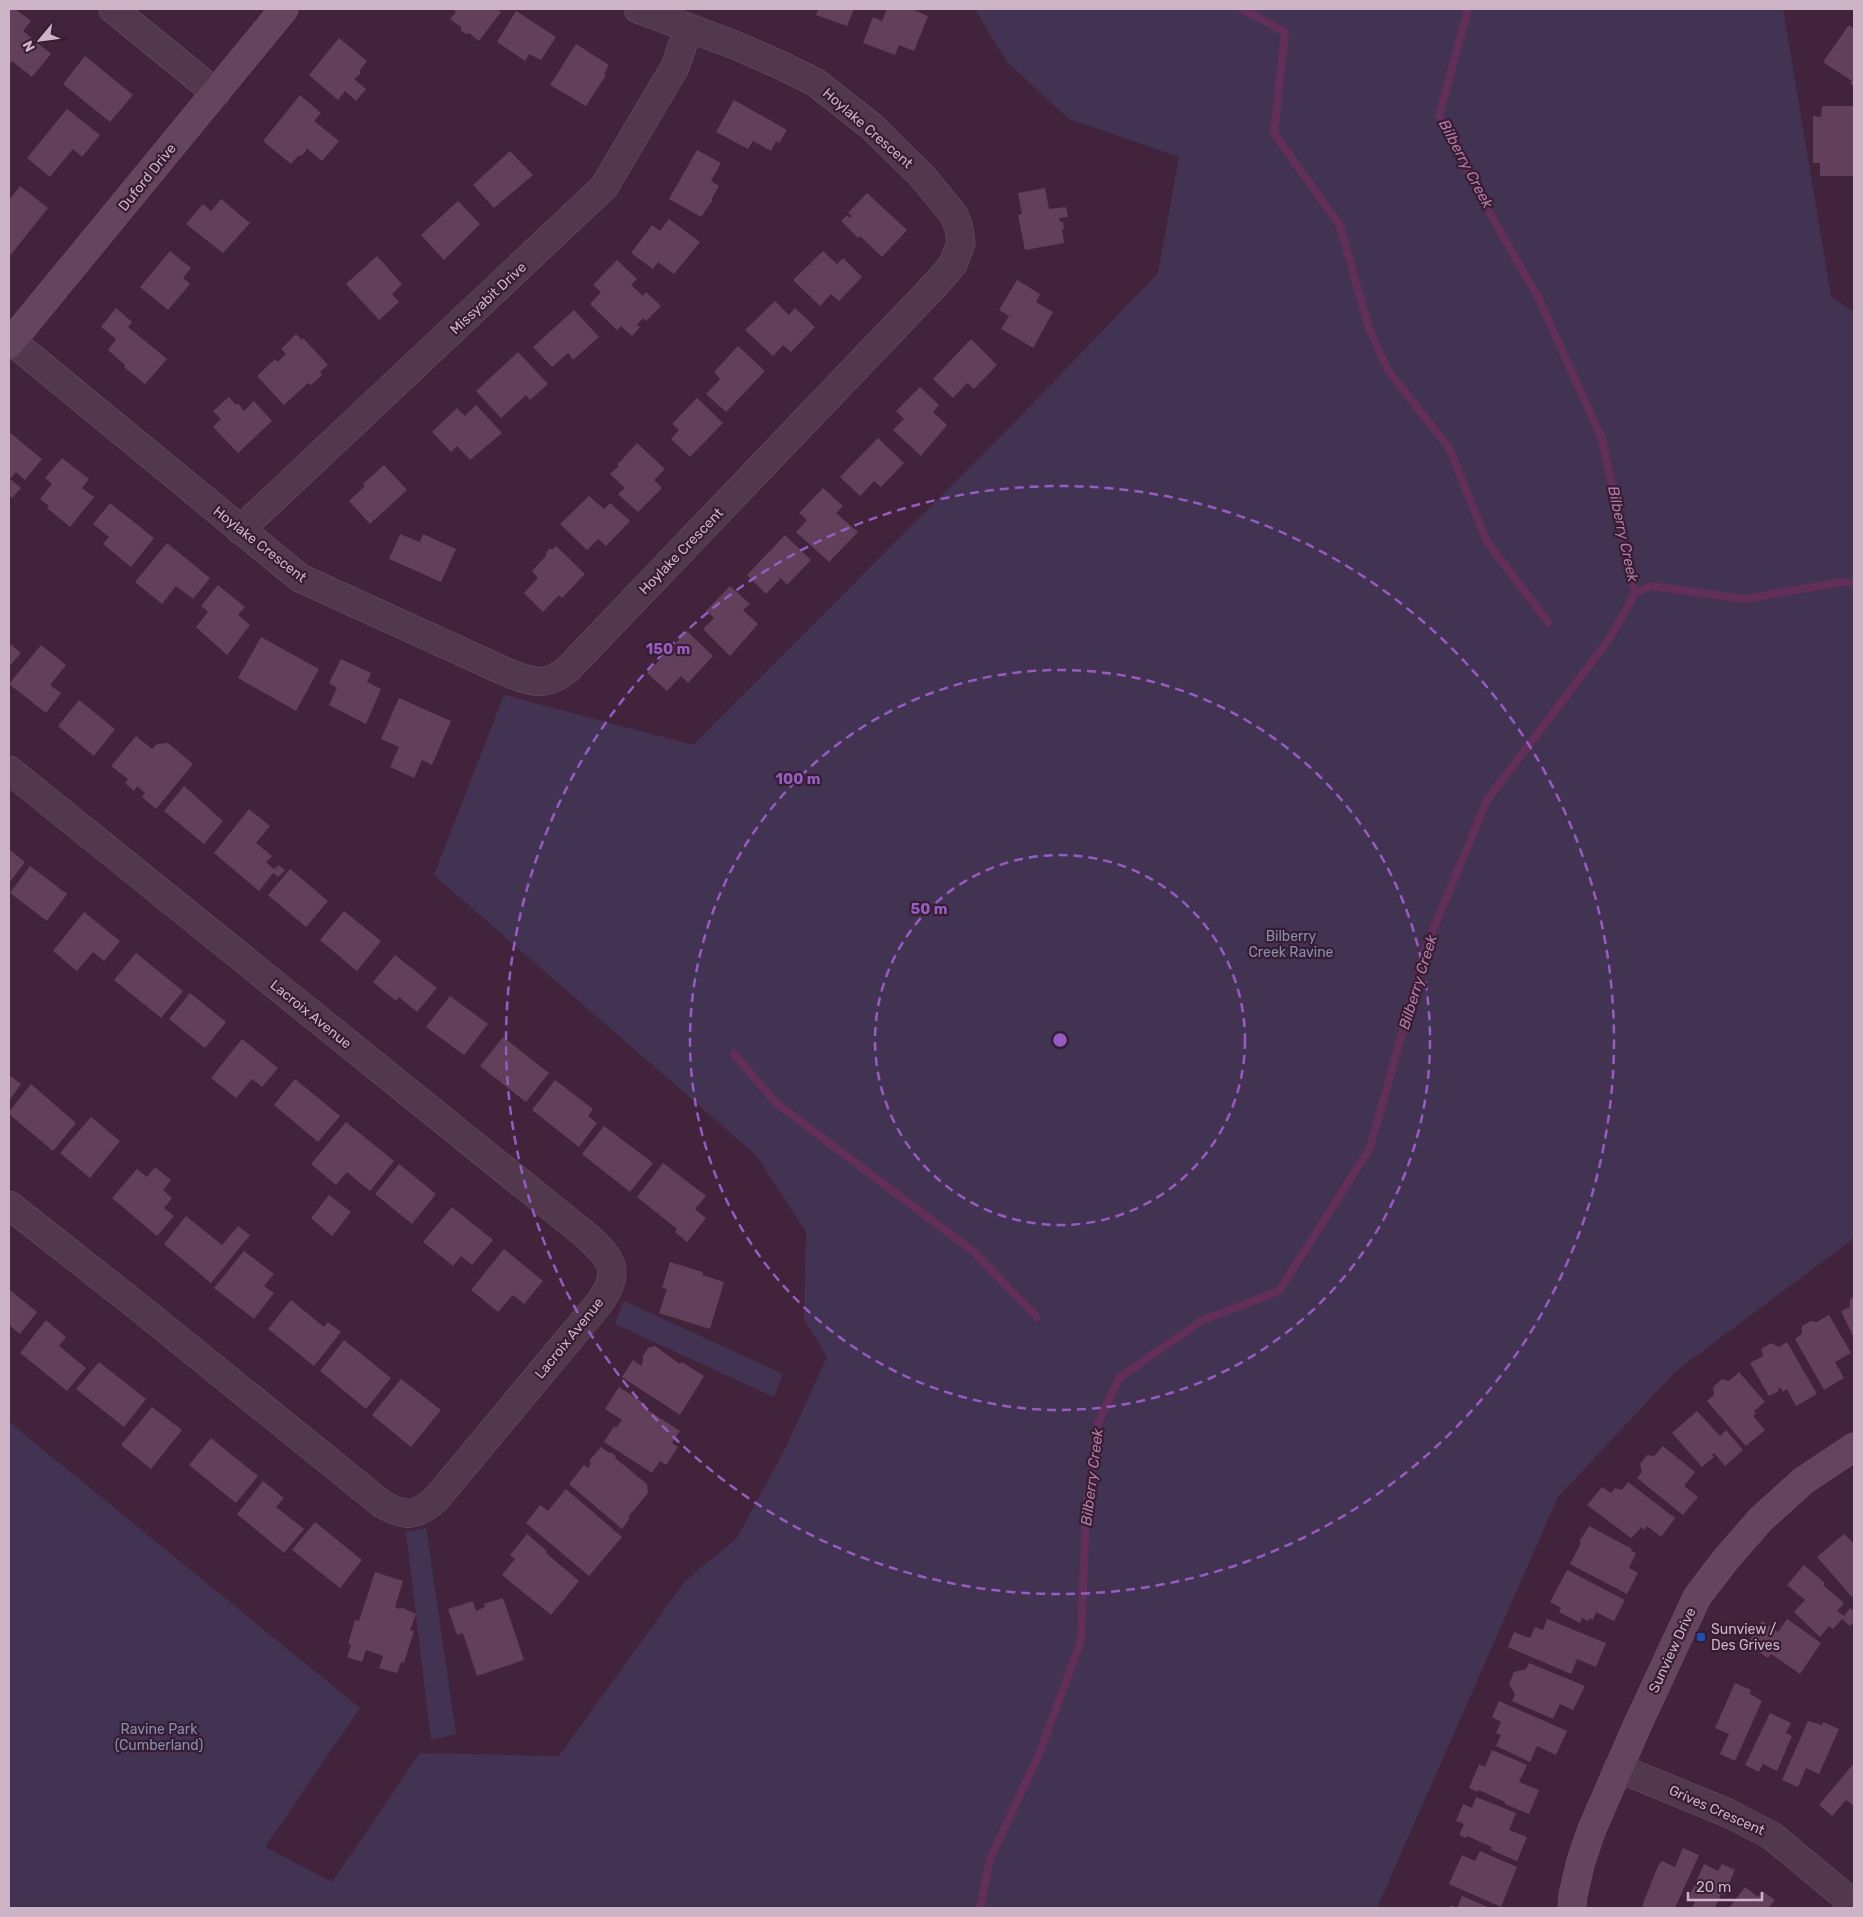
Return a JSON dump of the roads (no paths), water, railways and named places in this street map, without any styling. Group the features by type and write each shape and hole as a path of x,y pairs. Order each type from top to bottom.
{"street":[{"path":"113,9 216,93"},
{"name":"Duford Drive","path":"9,341 284,9"},
{"name":"Hoylake Crescent","path":"9,341 300,578 529,681 543,683 556,679 567,670 937,283 953,264 961,243 960,229 954,215 922,176 871,126 815,82 758,55 638,9"},
{"name":"Missyabit Drive","path":"240,530 604,187 674,67 688,29"},
{"name":"Lacroix Avenue","path":"9,770 588,1238 605,1253 611,1263 612,1275 608,1290 600,1302 436,1499 426,1508 414,1513 398,1513 382,1504 9,1205"},
{"name":"Sunview Drive","path":"1572,1908 1581,1861 1592,1829 1697,1597 1761,1518 1803,1481 1854,1447"},
{"name":"Grives Crescent","path":"1618,1768 1728,1813 1772,1836 1854,1904"}],"waterway":[{"path":"1242,9 1285,32 1274,133 1340,226 1369,328 1387,369 1449,448 1487,542 1548,622"},
{"name":"Bilberry Creek","path":"980,1908 990,1859 1039,1754 1081,1641 1086,1511 1098,1423 1119,1378 1201,1321 1279,1291 1370,1148 1426,947 1487,800 1610,638 1635,593 1602,439 1538,297 1497,226 1439,116 1468,9"},
{"path":"1635,593 1651,586 1745,599 1841,582 1854,583"},
{"path":"734,1054 776,1103 974,1252 1037,1317"}],"place":[{"name":"Sunview / Des Grives","path":"1701,1637"}],"park label":[{"name":"Bilberry Creek Ravine","path":"1291,944"},
{"name":"Ravine Park (Cumberland)","path":"159,1738"}]}
